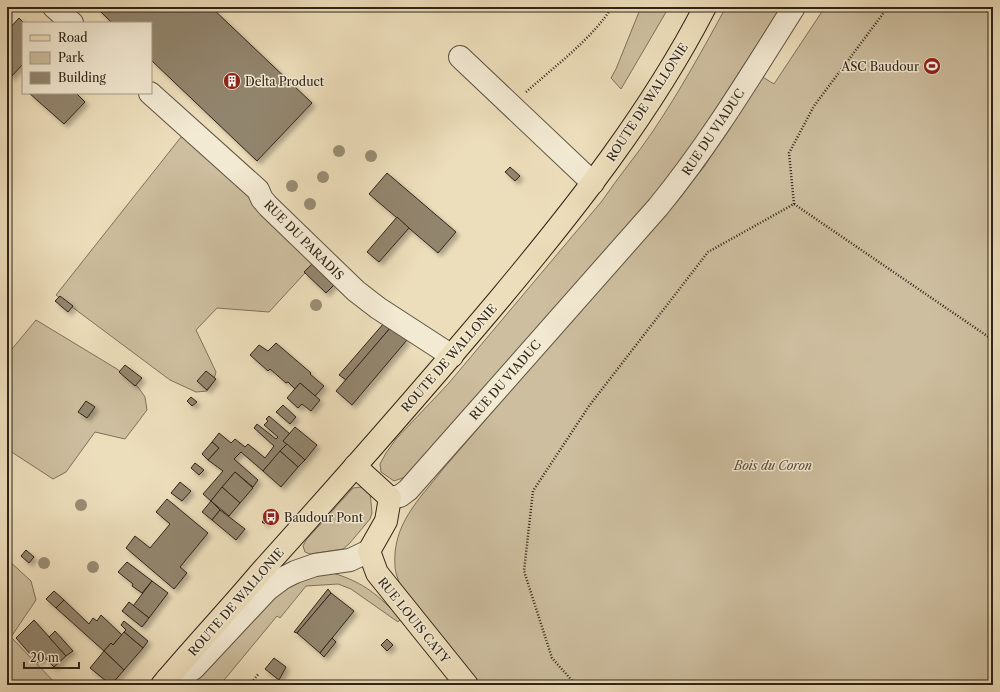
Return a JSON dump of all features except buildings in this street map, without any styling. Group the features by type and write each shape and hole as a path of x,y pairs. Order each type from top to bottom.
{"main road":[{"name":"ROUTE DE WALLONIE","path":"165,682 452,356 527,267 615,153 689,38 705,7"},
{"path":"355,466 390,498 386,521 369,551"},
{"name":"RUE LOUIS CATY","path":"369,551 377,573 467,685"}],"street":[{"path":"54,7 71,22"},
{"name":"RUE DU VIADUC","path":"390,498 400,496 408,490 658,207 683,176 754,72 794,7"},
{"path":"460,57 592,183"},
{"name":"RUE DU PARADIS","path":"151,94 258,190 262,200 356,292 452,356"},
{"path":"165,682 184,675 194,668 267,590 282,578 315,566 350,560 369,551"}],"path":[{"path":"510,106 593,32 605,19 612,7"},
{"path":"888,7 814,106 788,153 794,204 993,340"},
{"path":"576,685 552,658 524,571 533,491 589,406 708,252 794,204"},
{"path":"250,685 259,673"}],"green space":[{"path":"641,7 669,7 621,89 611,78"},
{"path":"726,7 781,7 680,164 408,476 394,481 381,472 380,464 396,439 448,384 602,201 663,116 691,70"},
{"name":"Bois du Coron","path":"825,7 993,7 993,685 477,685 401,587 395,569 395,551 398,537 409,513 443,469 704,167 761,76 774,84"},
{"path":"185,132 316,261 269,312 217,308 196,330 216,372 213,382 207,391 196,392 170,380 56,295"},
{"path":"36,320 117,369 138,387 145,397 147,410 125,439 95,432 66,472 53,479 7,449 7,355"},
{"path":"353,488 367,488 370,492 372,513 370,519 349,544 343,549 310,554 305,552 303,546 306,540"},
{"path":"7,559 31,581 36,600 11,637 57,685 7,685"},
{"path":"333,573 363,586 385,603 401,619 398,622 351,589 338,584 306,586 280,618 277,616 220,685 193,685 194,681 269,595 288,581"}],"place":[{"name":"ASC Baudour","path":"932,66"},
{"name":"Delta Product","path":"232,81"},
{"name":"Baudour Pont","path":"271,517"}]}
